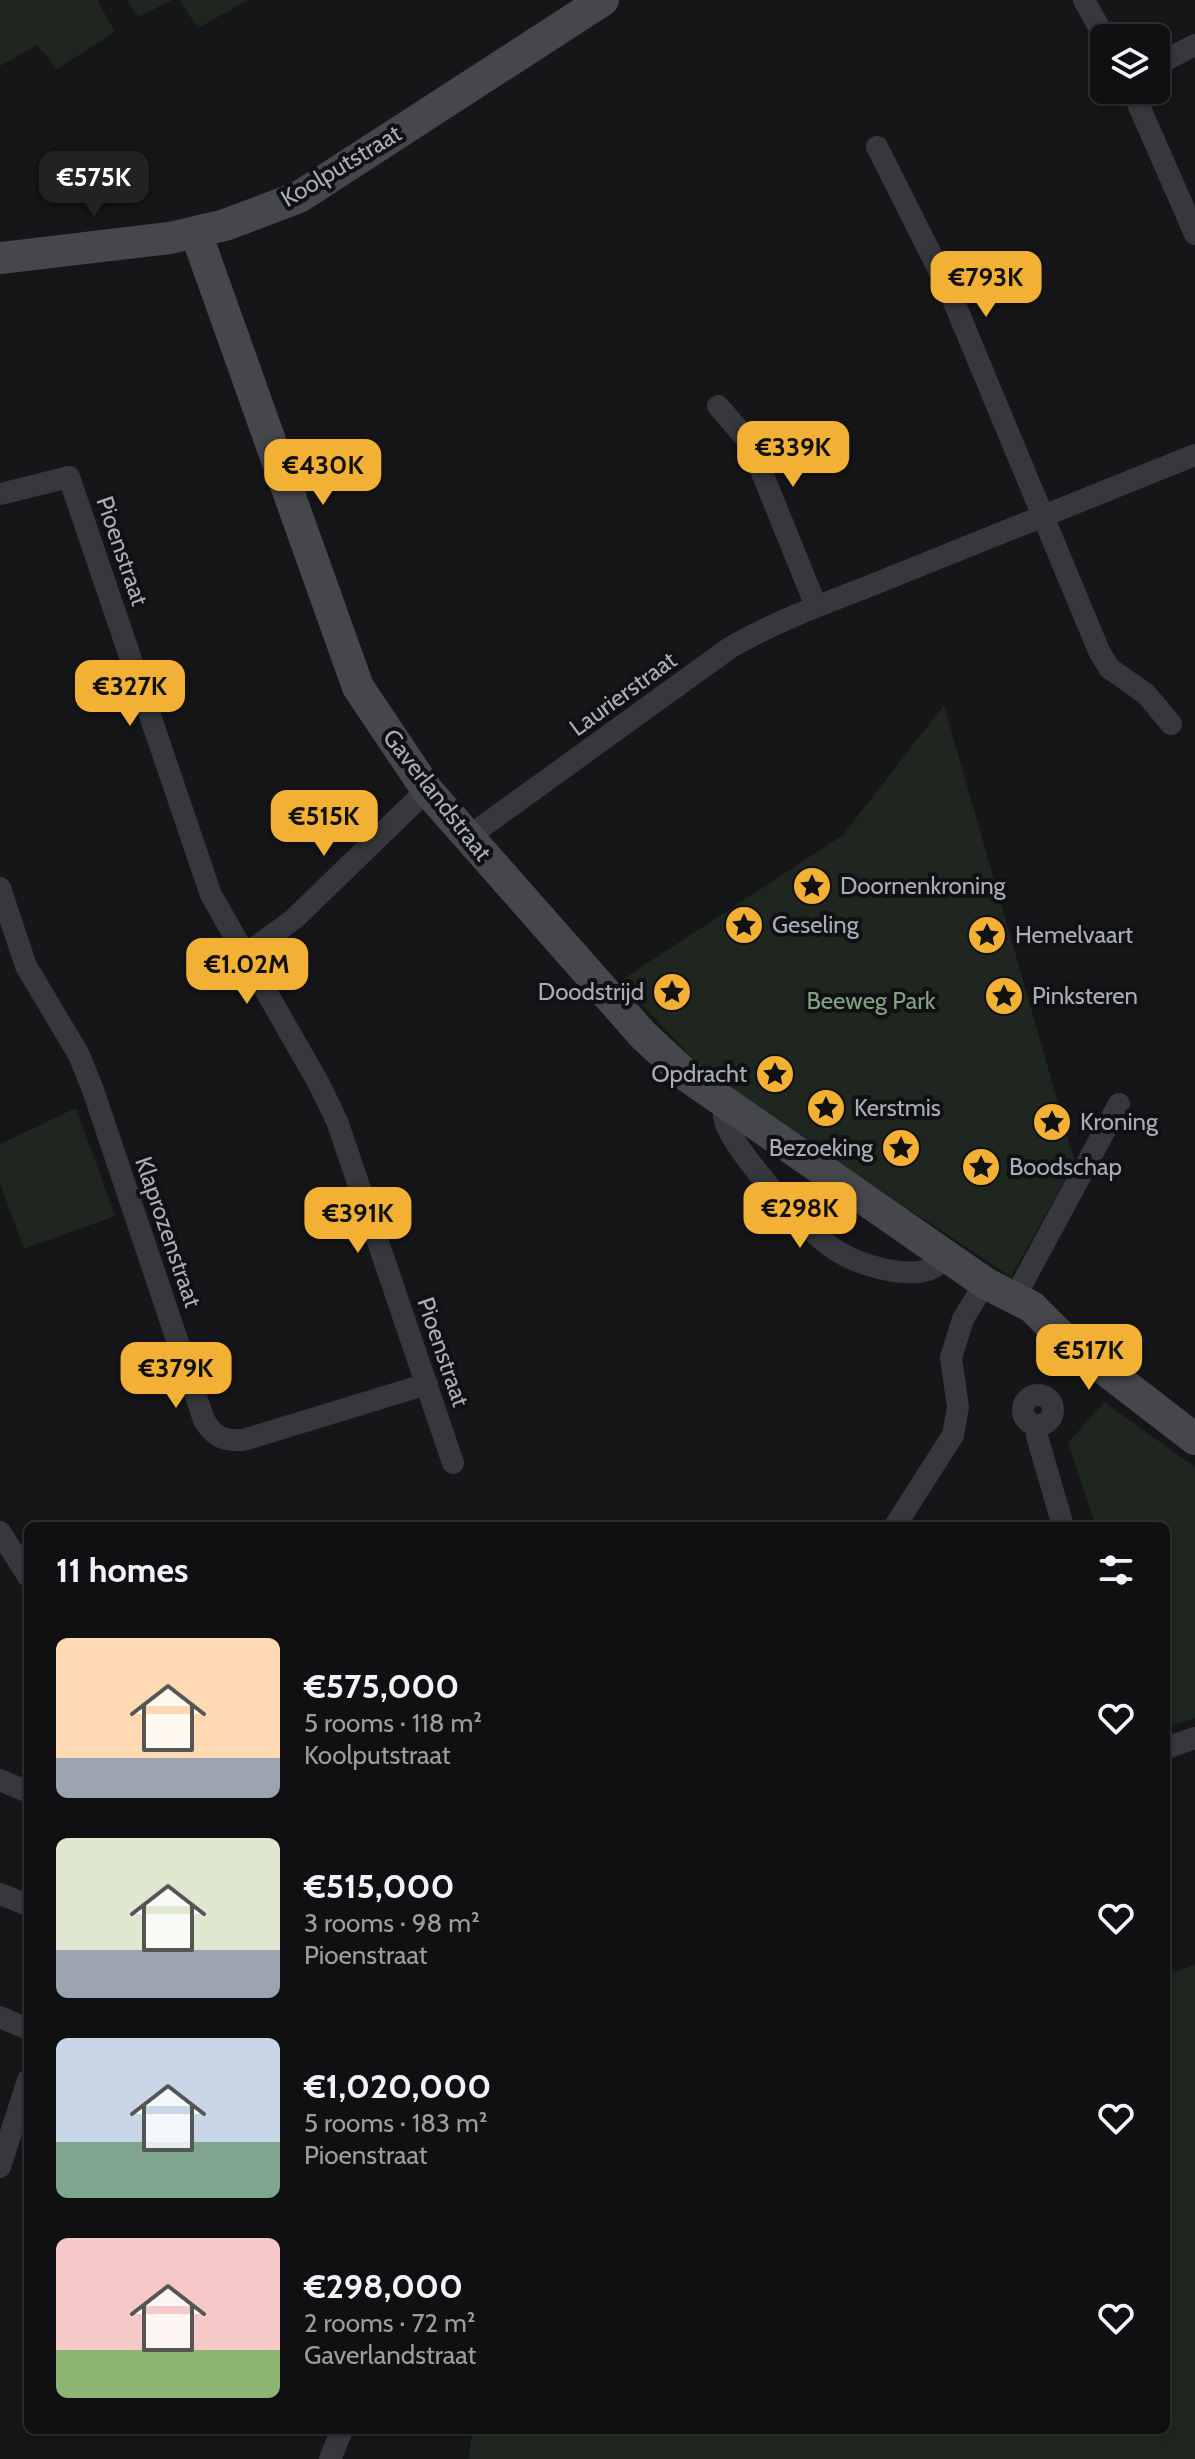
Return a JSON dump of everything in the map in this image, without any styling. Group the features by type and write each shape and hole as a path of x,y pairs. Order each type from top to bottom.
{"street":[{"name":"Koolputstraat","path":"0,258 196,233 299,197 603,0"},
{"path":"1084,0 1097,24"},
{"path":"1170,58 1195,45"},
{"path":"1138,104 1195,234"},
{"path":"877,147 949,290 1089,630 1109,668 1146,694 1171,724"},
{"name":"Gaverlandstraat","path":"196,233 358,687 427,790 643,1035 687,1076 985,1283 1032,1307 1060,1335 1195,1439"},
{"path":"718,406 750,443 816,606"},
{"name":"Laurierstraat","path":"468,837 731,647 758,631 1195,455"},
{"name":"Pioenstraat","path":"0,494 69,477 211,895 337,1121 453,1463"},
{"path":"245,955 294,919 427,790"},
{"name":"Klaprozenstraat","path":"0,888 26,966 79,1055 93,1090 204,1420 212,1434 228,1441 243,1440 427,1384"},
{"path":"1015,1297 1119,1104"},
{"path":"726,1105 724,1117 728,1127 750,1162 783,1203 832,1249 865,1264 892,1270 929,1270 947,1255"},
{"path":"898,1522 953,1435 958,1407 951,1358 955,1339 985,1283"},
{"path":"1038,1425 1037,1436 1062,1522"},
{"path":"0,1532 24,1570"},
{"path":"1170,1747 1195,1738"},
{"path":"0,1780 24,1790"},
{"path":"0,1894 24,1903"},
{"path":"0,2017 24,2027"},
{"path":"0,2167 24,2092"},
{"path":"330,2459 340,2434"}],"green space":[{"path":"0,0 97,0 115,32 57,69 37,45 0,66"},
{"path":"127,0 172,0 138,17"},
{"path":"179,0 248,0 198,28"},
{"name":"Beeweg Park","path":"944,705 1075,1162 1011,1277 711,1078 620,981 843,835"},
{"path":"76,1108 115,1216 24,1249 0,1183 0,1144"},
{"path":"1104,1402 1195,1467 1195,1718 1170,1726 1170,1522 1095,1522 1068,1443"},
{"path":"1195,1965 1195,2459 469,2459 472,2434 1170,2434 1170,1973"}],"place":[{"name":"Doornenkroning","path":"812,886"},
{"name":"Geseling","path":"744,925"},
{"name":"Hemelvaart","path":"987,935"},
{"name":"Doodstrijd","path":"672,992"},
{"name":"Pinksteren","path":"1004,996"},
{"name":"Opdracht","path":"775,1074"},
{"name":"Kerstmis","path":"826,1108"},
{"name":"Kroning","path":"1052,1122"},
{"name":"Bezoeking","path":"901,1148"},
{"name":"Boodschap","path":"981,1167"}]}
